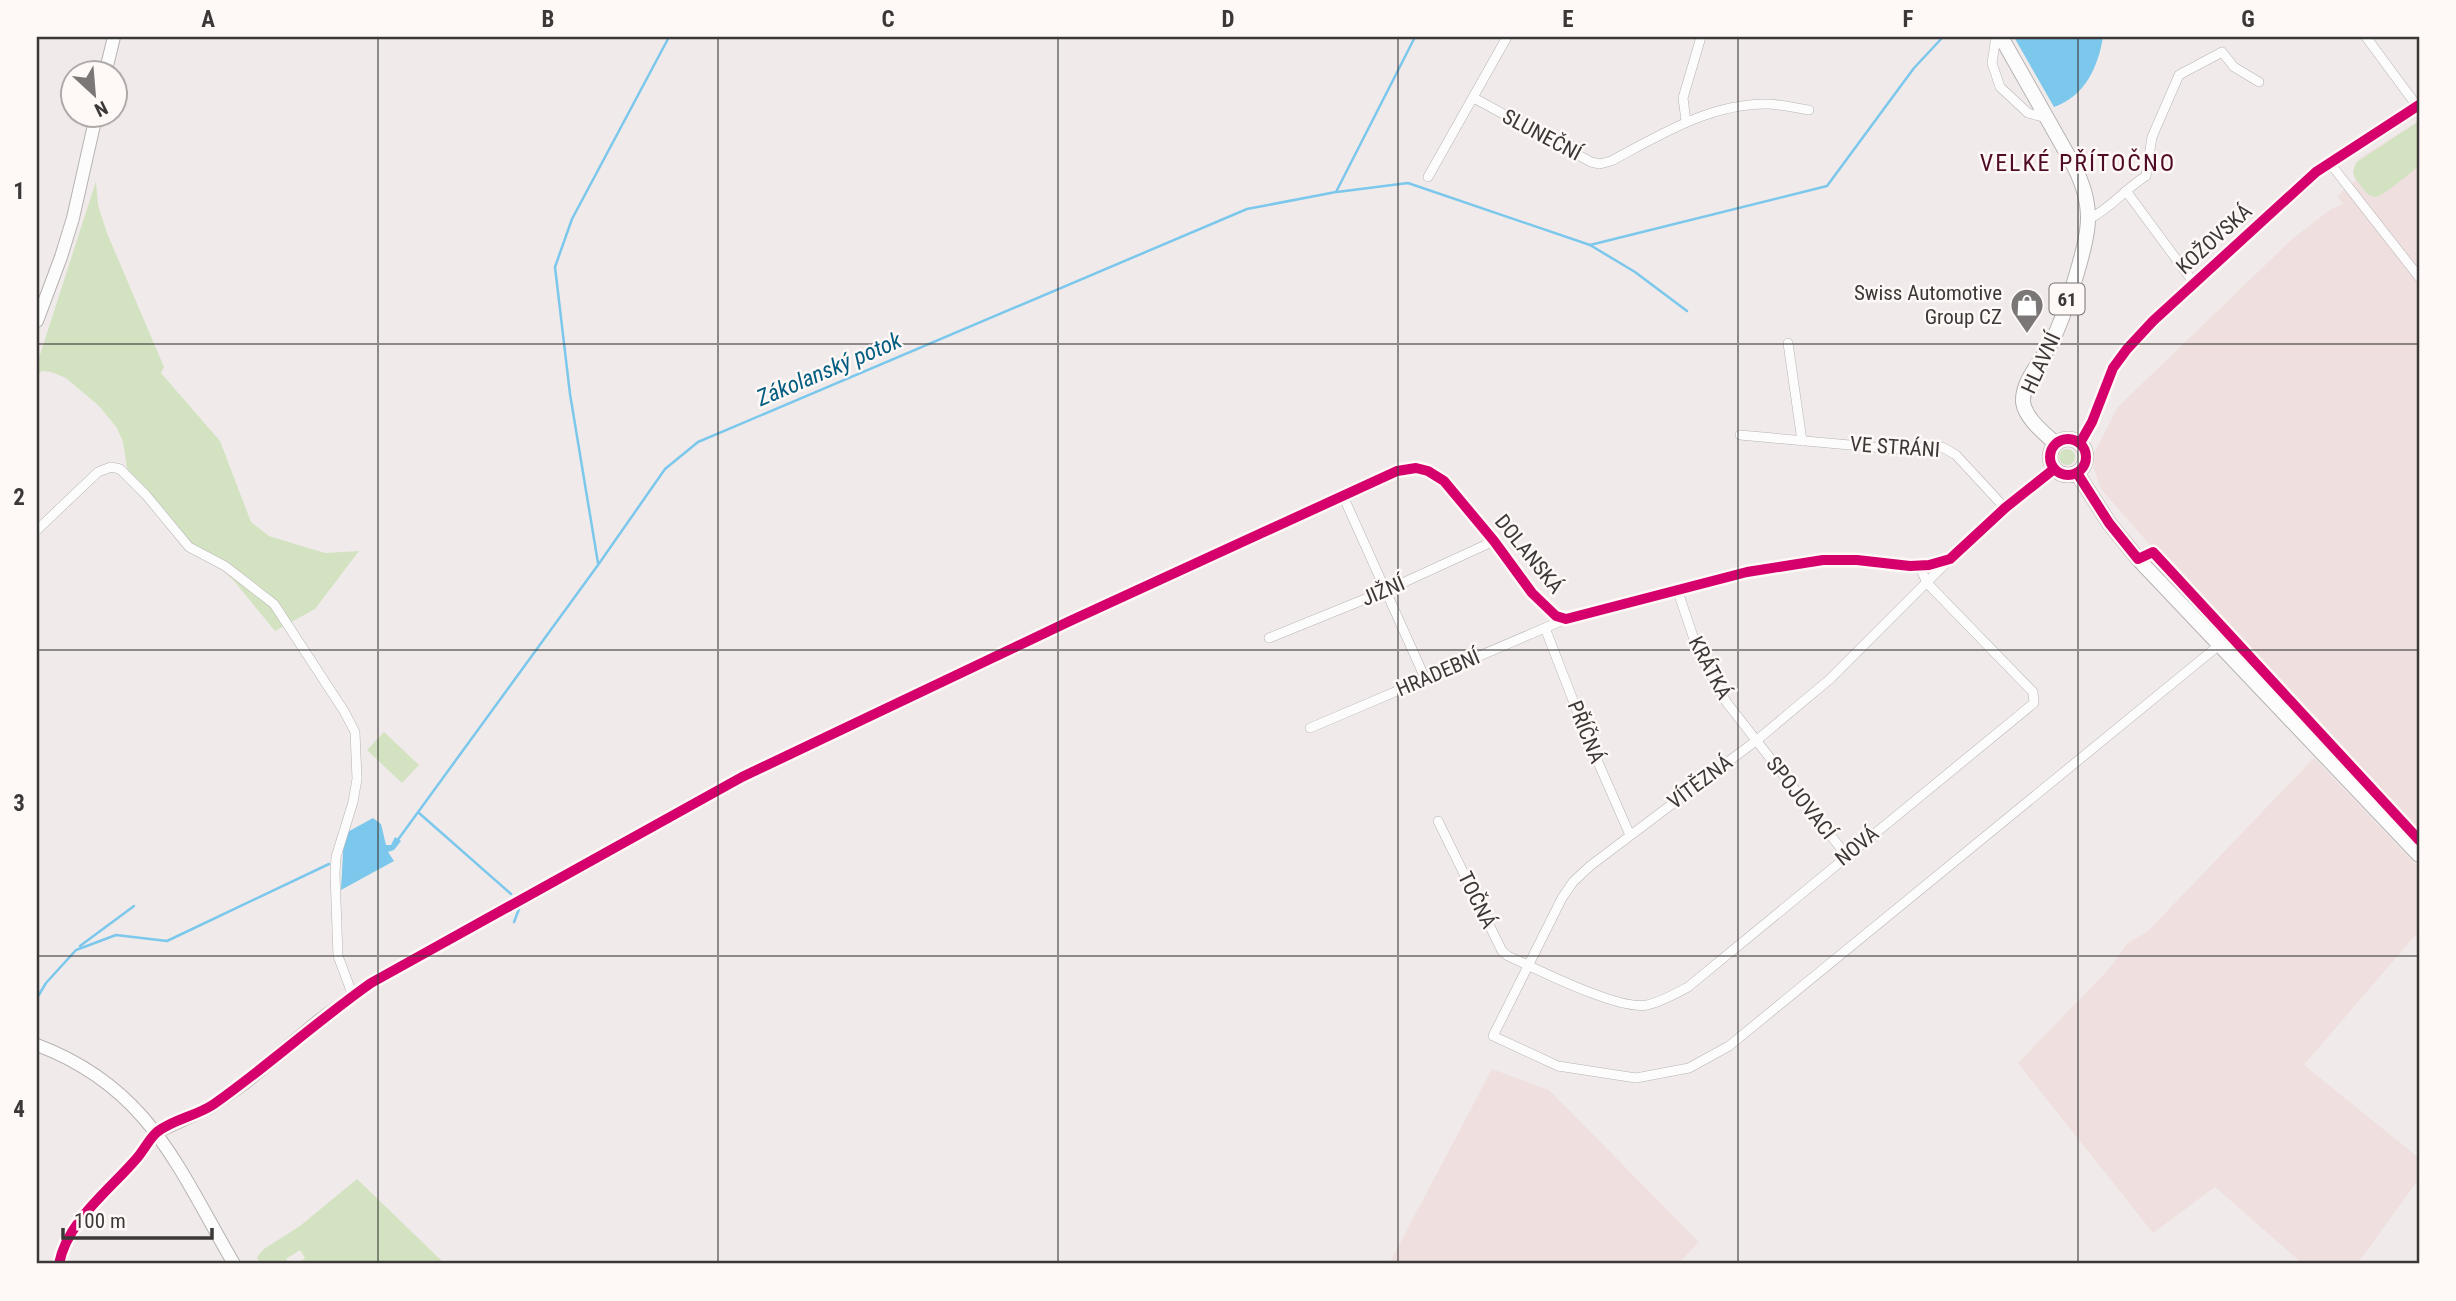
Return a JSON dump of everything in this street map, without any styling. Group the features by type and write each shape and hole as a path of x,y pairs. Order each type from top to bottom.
{"main road":[{"name":"HLAVNÍ","path":"1999,37 2081,180 2089,219 2086,238 2062,317 2051,344 2028,381 2023,396 2026,412 2055,443"},
{"path":"2070,439 2080,443 2084,448 2086,462 2077,473 2065,475 2054,470 2049,456 2055,443 2070,439"},
{"path":"2077,473 2118,536 2218,646 2419,855"}],"street":[{"path":"109,60 114,37"},
{"path":"1428,177 1507,37"},
{"path":"1686,121 1683,98 1702,37"},
{"name":"HLAVNÍ","path":"1999,37 1992,63 2000,87 2028,113 2046,118"},
{"path":"2366,37 2418,106"},
{"path":"2089,219 2107,210 2146,176 2152,137 2179,75 2222,52 2235,67 2259,82"},
{"name":"SLUNEČNÍ","path":"1474,98 1591,162 1600,164 1611,161 1686,121 1730,108 1768,104 1809,110"},
{"name":"KOŽOVSKÁ","path":"2080,443 2092,422 2119,358 2153,321 2305,181 2329,162 2418,106"},
{"path":"37,321 61,257 93,130"},
{"path":"2329,162 2419,277"},
{"path":"2126,191 2194,283"},
{"path":"1788,343 1802,440"},
{"name":"VE STRÁNI","path":"1740,435 1894,449 1942,447 1956,455 2005,508"},
{"path":"37,530 98,472 111,467 120,469 146,495 188,547 225,566 274,604 355,732 357,779 353,802 336,857 335,874 338,956 353,996"},
{"name":"DOLANSKÁ","path":"157,1132 209,1108 246,1082 317,1022 371,983 742,777 1070,621 1396,471 1416,468 1428,471 1444,481 1494,541 1532,593 1556,616 1566,620 1747,572 1823,560 1919,565 1950,558 2005,508 2054,470"},
{"path":"1343,496 1425,678"},
{"name":"JIŽNÍ","path":"1269,638 1385,591 1494,541"},
{"name":"VÍTĚZNÁ","path":"1950,558 1830,679 1757,740 1630,835 1573,882 1562,898 1493,1036 1558,1066 1636,1078 1689,1068 1729,1046 2218,646"},
{"path":"1919,565 1927,583"},
{"name":"NOVÁ","path":"1529,965 1623,1005 1646,1006 1688,987 2034,703 2033,692 1927,583"},
{"name":"KRÁTKÁ","path":"1677,589 1699,654 1708,672 1727,703 1757,740"},
{"name":"HRADEBNÍ","path":"1310,728 1566,620"},
{"name":"PŘÍČNÁ","path":"1545,628 1590,744 1630,835"},
{"name":"SPOJOVACÍ","path":"1757,740 1846,855"},
{"name":"TOČNÁ","path":"1438,821 1502,951 1529,965"},
{"path":"37,1045 65,1056 94,1073 128,1101 157,1132 234,1264"},
{"path":"59,1264 68,1239 81,1220 157,1132"}],"shaded area":[{"path":"2419,121 2419,833 2177,576 2101,489 2094,469 2094,453 2118,407 2291,240 2331,209 2343,204 2337,196 2356,180 2353,170 2360,158"},
{"path":"2314,758 2419,868 2419,931 2304,1065 2419,1158 2419,1179 2357,1264 2303,1264 2215,1187 2153,1233 2018,1063 2108,970 2128,943 2148,931"},
{"path":"1492,1069 1549,1090 1699,1242 1678,1264 1389,1264"}],"green space":[{"path":"2419,121 2419,166 2378,196 2370,195 2355,177 2357,162"},
{"path":"96,181 98,205 107,233 164,367 161,373 220,441 251,522 269,536 325,553 359,551 315,609 275,631 218,565 189,550 127,468 123,442 117,428 99,406 66,378 42,371 37,376 37,364"},
{"path":"2064,449 2070,449 2075,457 2073,463 2064,465 2059,460 2059,454"},
{"path":"384,732 419,765 402,783 367,750"},
{"path":"357,1179 445,1264 297,1264 305,1258 300,1250 286,1259 290,1264 260,1264 257,1257 264,1249 300,1226"}],"water":[{"path":"2014,37 2103,37 2098,59 2082,88 2074,96 2054,107"},
{"path":"373,818 381,824 386,845 391,845 395,837 401,841 394,850 388,852 394,861 341,890 344,834"}],"waterway":[{"path":"598,563 570,394 555,267 572,219 669,37"},
{"name":"Zákolanský potok","path":"397,841 665,469 698,442 1247,209 1336,192 1415,37"},
{"path":"1337,192 1408,183 1590,245 1827,186 1914,68 1943,37"},
{"path":"1590,245 1635,272 1687,311"},
{"path":"419,813 511,894"},
{"name":"Zákolanský potok","path":"37,998 46,983 76,950 116,935 167,941 329,864"},
{"path":"80,946 134,906"},
{"path":"514,922 519,909"}],"cycle path":[{"path":"2080,443 2092,422 2113,368 2153,321 2316,172 2419,105"},
{"path":"2068,439 2081,444 2086,457 2081,470 2068,475 2055,470 2050,457 2055,444 2068,439"},
{"path":"59,1264 64,1248 80,1220 157,1132 214,1104 371,983 742,777 1070,621 1397,471 1416,468 1428,471 1444,481 1494,541 1532,593 1556,616 1566,619 1747,572 1823,560 1857,560 1910,566 1929,565 1950,559 2005,508 2054,469"},
{"path":"2077,473 2109,523 2138,559 2153,552 2419,840"}],"place":[{"name":"Swiss Automotive Group CZ","path":"2027,335"}],"district":[{"name":"VELKÉ PŘÍTOČNO","path":"2078,163"}]}
